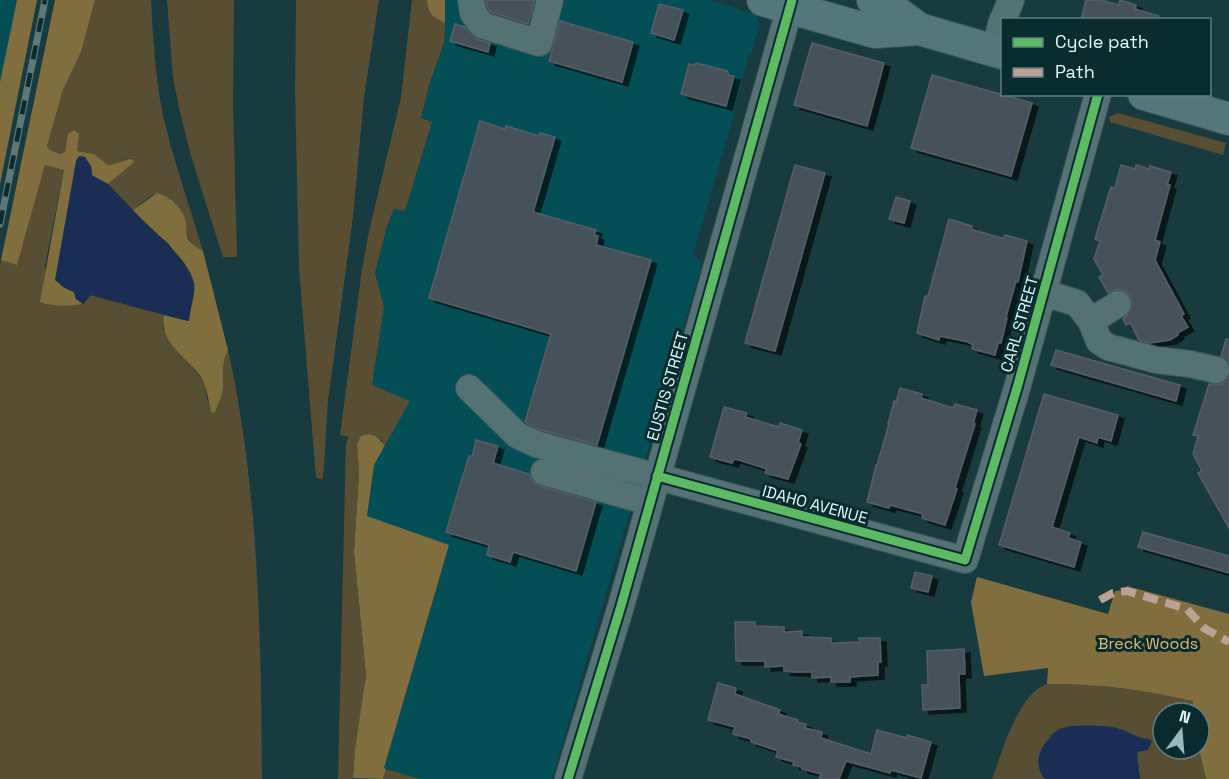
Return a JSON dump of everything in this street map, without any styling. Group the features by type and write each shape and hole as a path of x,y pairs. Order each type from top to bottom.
{"main road":[{"path":"873,0 884,3 919,29"},
{"path":"782,3 875,32 919,29 998,52"},
{"path":"1151,96 1229,119"}],"street":[{"path":"471,0 473,13 482,25 538,43 550,0"},
{"path":"1004,18 1011,0"},
{"name":"EUSTIS STREET","path":"568,779 621,606 657,476 782,3"},
{"path":"998,52 1001,33"},
{"name":"CARL STREET","path":"965,560 1044,293 1097,96"},
{"path":"1044,293 1077,303 1091,321 1099,341 1108,347 1156,360 1216,370"},
{"path":"1091,321 1118,304"},
{"name":"IDAHO AVENUE","path":"469,388 517,435 536,444 965,560"},
{"path":"544,472 649,502"}],"shaded area":[{"path":"0,0 17,0 0,82"},
{"path":"95,0 151,0 161,105 175,161 203,251 190,241 184,217 170,199 156,194 133,210 108,184 133,162 126,159 116,165 108,165 94,154 77,151 68,134 65,152 60,154 50,150 47,146 63,90 81,52"},
{"path":"167,0 234,0 233,103 237,257 223,257 191,156 173,78"},
{"path":"296,0 379,0 364,97 353,217 328,401 323,479 316,478 299,268 295,91"},
{"path":"412,0 427,0 428,9 437,19 445,23 444,43 430,82 421,118 432,122 405,211 394,209 387,226 375,273 384,307 372,385 410,401 385,445 381,440 357,444 359,474 354,552 366,675 355,748 353,779 338,779 346,442 349,437 340,435 362,269 401,97"},
{"path":"445,0 708,0 755,14 760,24 751,55 749,55 733,112 735,112 693,255 702,263 552,779 421,779 384,768 449,546 367,516 374,465 409,401 372,385 384,307 375,274 394,208 405,211 432,122 421,118 430,82 444,43"},
{"path":"1118,113 1226,143 1223,155 1110,122 1109,117"},
{"path":"79,156 85,157 91,166 92,176 108,184 151,230 168,243 190,274 194,285 189,321 91,295 83,304 76,299 74,292 55,280 76,161"},
{"path":"45,165 64,170 45,266 51,305 83,304 90,295 164,315 163,329 201,378 205,385 207,399 215,412 221,397 224,364 228,350 246,455 252,509 261,672 262,779 0,779 0,266 1,260 17,264"},
{"path":"1053,683 1075,683 1159,693 1194,701 1151,701 1151,761 1202,761 1206,779 1140,779 1136,761 1141,739 1114,727 1071,726 1059,729 1051,735 1043,777 1046,779 992,779 1019,711 1037,690"},
{"path":"1071,726 1100,726 1116,728 1140,738 1149,739 1151,743 1148,750 1137,752 1140,779 1046,779 1039,769 1040,753 1049,739"},
{"path":"386,769 421,779 383,779"}],"green space":[{"path":"17,0 37,0 0,184 0,82"},
{"path":"55,0 95,0 81,52 63,90 47,146 50,150 60,154 65,152 68,134 74,130 79,134 77,151 94,154 108,165 129,159 134,162 108,184 92,175 91,166 63,287 74,292 76,299 83,304 67,306 40,302 64,170 45,165 17,265 1,260"},
{"path":"427,0 445,0 445,23 432,15 428,9"},
{"path":"157,193 166,196 178,206 185,219 188,239 203,251 228,350 224,364 222,395 215,412 212,413 201,377 170,342 164,325 164,315 188,321 194,292 191,273 168,244 133,210"},
{"path":"369,434 385,445 374,465 367,516 449,545 384,768 386,769 383,779 353,778 366,675 354,552 359,474 357,444 361,436"},
{"name":"Breck Woods","path":"977,577 1108,614 1115,591 1125,590 1127,586 1229,614 1229,779 1206,779 1202,761 1211,761 1211,701 1193,701 1121,688 1047,684 1048,668 984,676 971,602"}],"building":[{"path":"486,0 535,0 528,24 491,12"},
{"path":"1086,0 1101,0 1119,5 1120,0 1136,5 1135,9 1159,16 1159,18 1082,18"},
{"path":"659,4 683,10 674,40 651,33"},
{"path":"560,21 633,42 622,82 549,61"},
{"path":"455,24 465,27 477,39 490,43 488,52 450,41"},
{"path":"812,43 884,63 867,126 794,105"},
{"path":"697,63 727,71 729,75 734,76 726,106 681,94 689,64"},
{"path":"932,75 1032,103 1011,176 911,148"},
{"path":"480,121 505,129 506,126 539,136 540,133 555,137 533,212 596,230 594,235 598,236 596,245 651,260 597,445 541,430 525,422 551,334 429,298"},
{"path":"795,165 825,173 775,351 745,343"},
{"path":"1121,165 1135,169 1136,165 1149,169 1150,166 1171,172 1167,185 1170,185 1155,240 1160,242 1155,260 1184,314 1181,316 1188,327 1170,340 1149,343 1139,340 1130,323 1126,325 1123,319 1131,310 1133,304 1131,297 1125,291 1118,289 1108,293 1099,277 1103,275 1094,259 1100,241 1095,239 1111,187 1115,188"},
{"path":"896,197 910,201 904,223 889,219"},
{"path":"949,219 972,226 971,229 998,237 1004,238 1005,235 1027,241 1001,343 998,343 995,355 972,349 973,345 968,342 940,336 939,340 917,333 925,296 928,296"},
{"path":"1226,339 1229,340 1229,363 1221,356"},
{"path":"1056,350 1180,385 1176,401 1051,365"},
{"path":"1229,377 1229,528 1198,473 1202,471 1193,454 1198,436 1193,435 1209,384 1221,384"},
{"path":"900,388 922,394 921,398 953,408 955,404 977,410 973,424 975,424 955,488 957,489 945,525 922,518 923,514 890,505 889,508 867,502 894,401 896,402"},
{"path":"1044,394 1118,415 1111,441 1098,437 1097,443 1079,437 1052,527 1070,533 1068,538 1081,542 1074,567 999,545"},
{"path":"724,407 747,413 745,417 779,427 780,423 802,430 798,443 801,444 788,479 765,473 767,469 739,460 734,459 732,463 710,457"},
{"path":"476,440 498,446 493,463 529,474 533,482 540,486 596,502 576,571 513,552 510,562 487,555 489,545 446,532"},
{"path":"1143,532 1229,556 1229,573 1138,547"},
{"path":"915,572 932,576 928,592 911,588"},
{"path":"735,622 755,622 755,626 784,627 784,632 802,631 802,637 831,638 831,643 860,642 859,638 880,638 881,662 878,662 878,675 850,677 850,682 831,682 831,677 812,678 812,672 784,671 784,666 765,667 765,661 736,661"},
{"path":"964,649 965,674 959,674 960,708 923,710 922,685 928,685 927,651"},
{"path":"718,683 736,688 735,694 780,710 778,714 806,724 805,728 822,732 821,738 871,754 877,730 931,742 921,778 891,770 890,773 846,761 839,779 819,779 821,774 802,769 802,767 793,765 794,762 776,757 778,751 733,734 735,727 708,720"}],"railway":[{"path":"0,224 45,0"}],"marked path":[{"path":"1100,600 1113,593 1127,591 1187,609 1204,628 1229,642"}],"cycle path":[{"path":"568,779 621,606 792,0"},
{"path":"657,476 965,560 1017,388 1097,96"}]}
